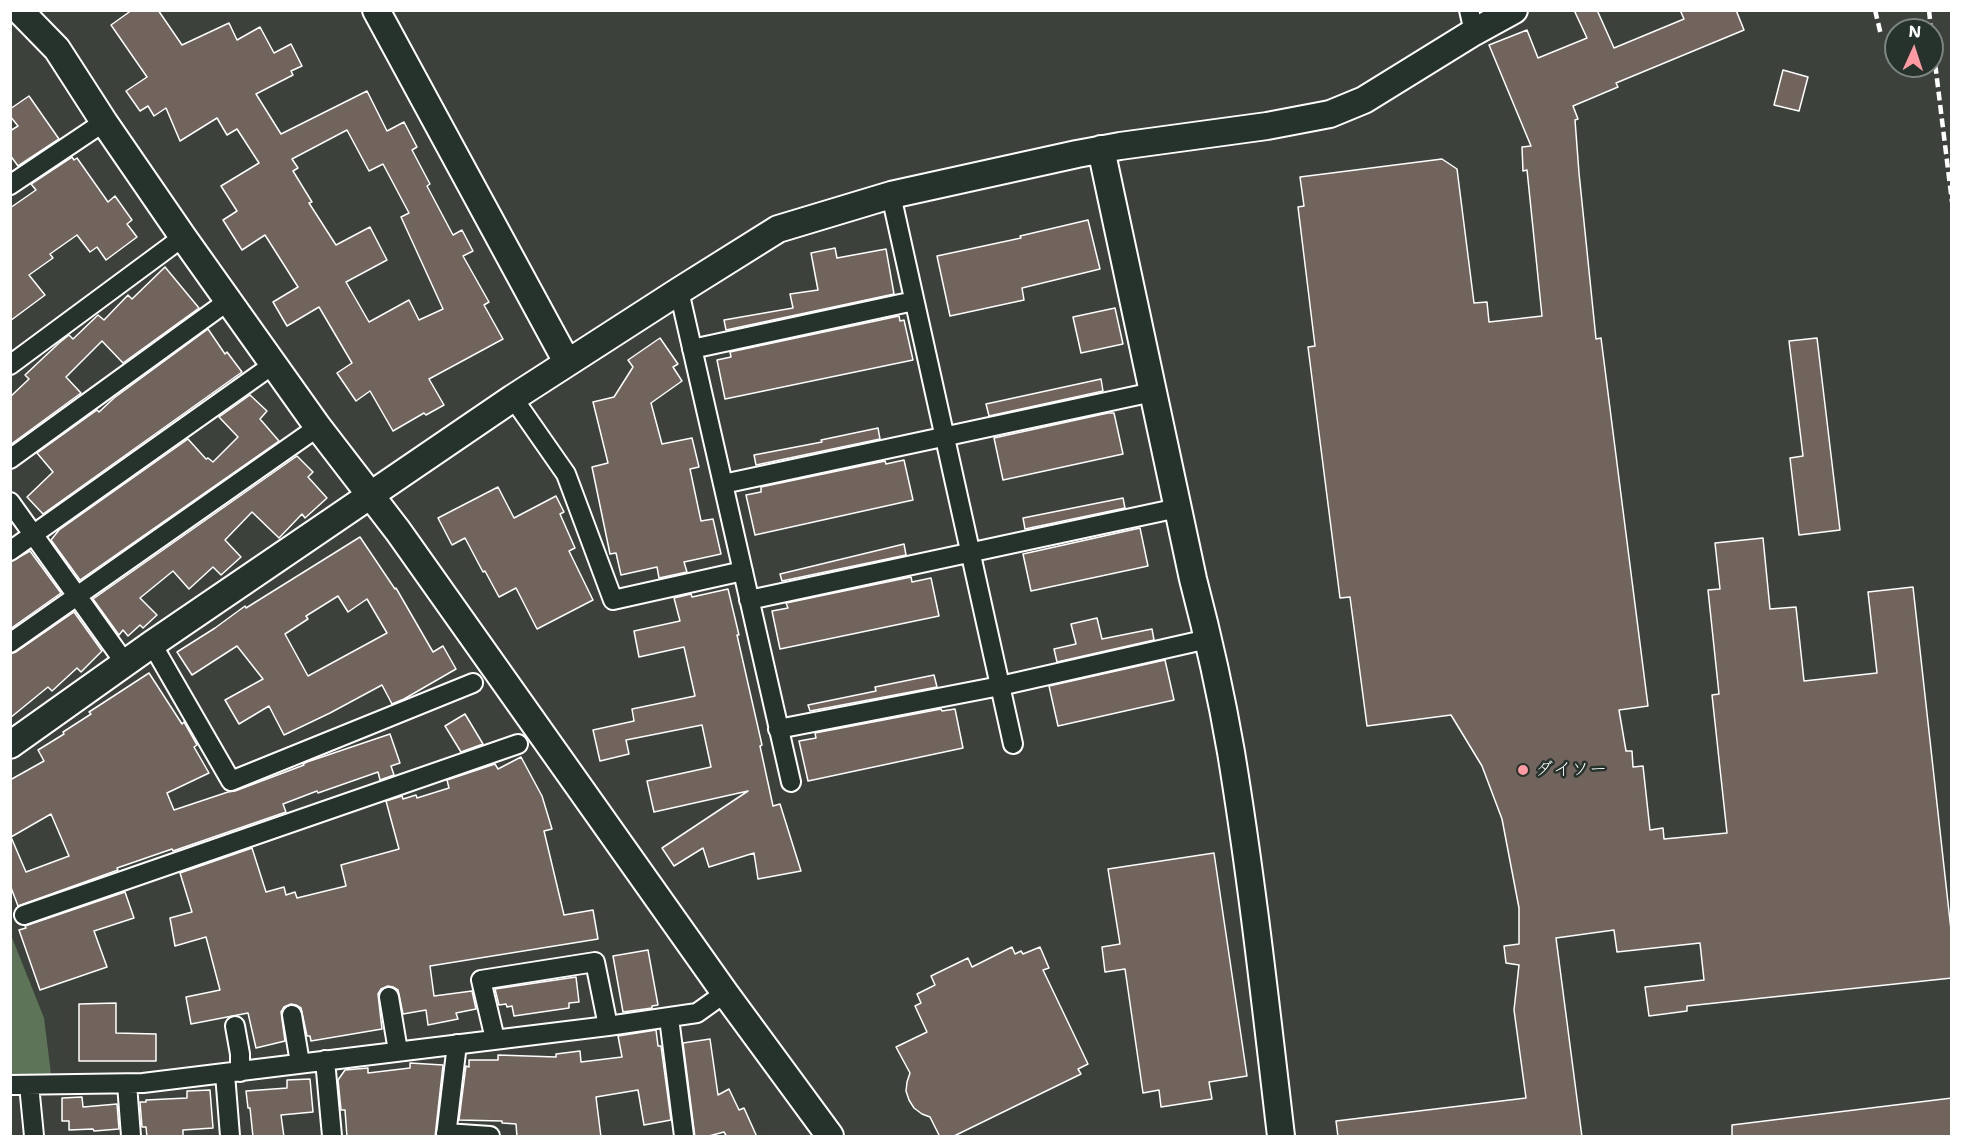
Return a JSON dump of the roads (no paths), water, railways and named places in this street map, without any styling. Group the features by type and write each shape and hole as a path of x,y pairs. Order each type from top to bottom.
{"street":[{"path":"376,10 567,362"},
{"path":"10,745 152,644 513,398 778,229 891,195 1101,149 1267,126 1330,114 1364,100 1472,21 1514,10"},
{"path":"22,17 57,49 104,122 228,301 318,427 405,541 725,993 830,1137"},
{"path":"10,184 104,122"},
{"path":"1101,149 1231,750 1251,882 1281,1137"},
{"path":"891,195 1013,744"},
{"path":"10,364 183,237"},
{"path":"679,291 791,782"},
{"path":"10,459 228,301"},
{"path":"692,349 914,301"},
{"path":"10,551 273,364"},
{"path":"723,484 1153,392"},
{"path":"513,398 566,474 613,600 743,572"},
{"path":"10,643 318,427"},
{"path":"10,502 125,663"},
{"path":"749,600 1178,508"},
{"path":"778,729 1000,686 1208,639"},
{"path":"152,644 231,781 473,683"},
{"path":"24,915 518,744"},
{"path":"495,1039 481,980 595,962 608,1026"},
{"path":"10,1085 127,1084 608,1026 698,1013 725,993"},
{"path":"389,997 398,1051"},
{"path":"292,1015 300,1063"},
{"path":"669,1018 684,1137"},
{"path":"230,1137 232,1073 240,1054 235,1026"},
{"path":"457,1044 446,1135 490,1137"},
{"path":"325,1060 332,1137"},
{"path":"127,1084 131,1137"},
{"path":"29,1085 34,1137"}],"railway":[{"path":"1875,10 1881,35"},
{"path":"1929,10 1930,18"},
{"path":"1937,78 1952,202"}],"place":[{"name":"ダイソー","path":"1523,770"}]}
